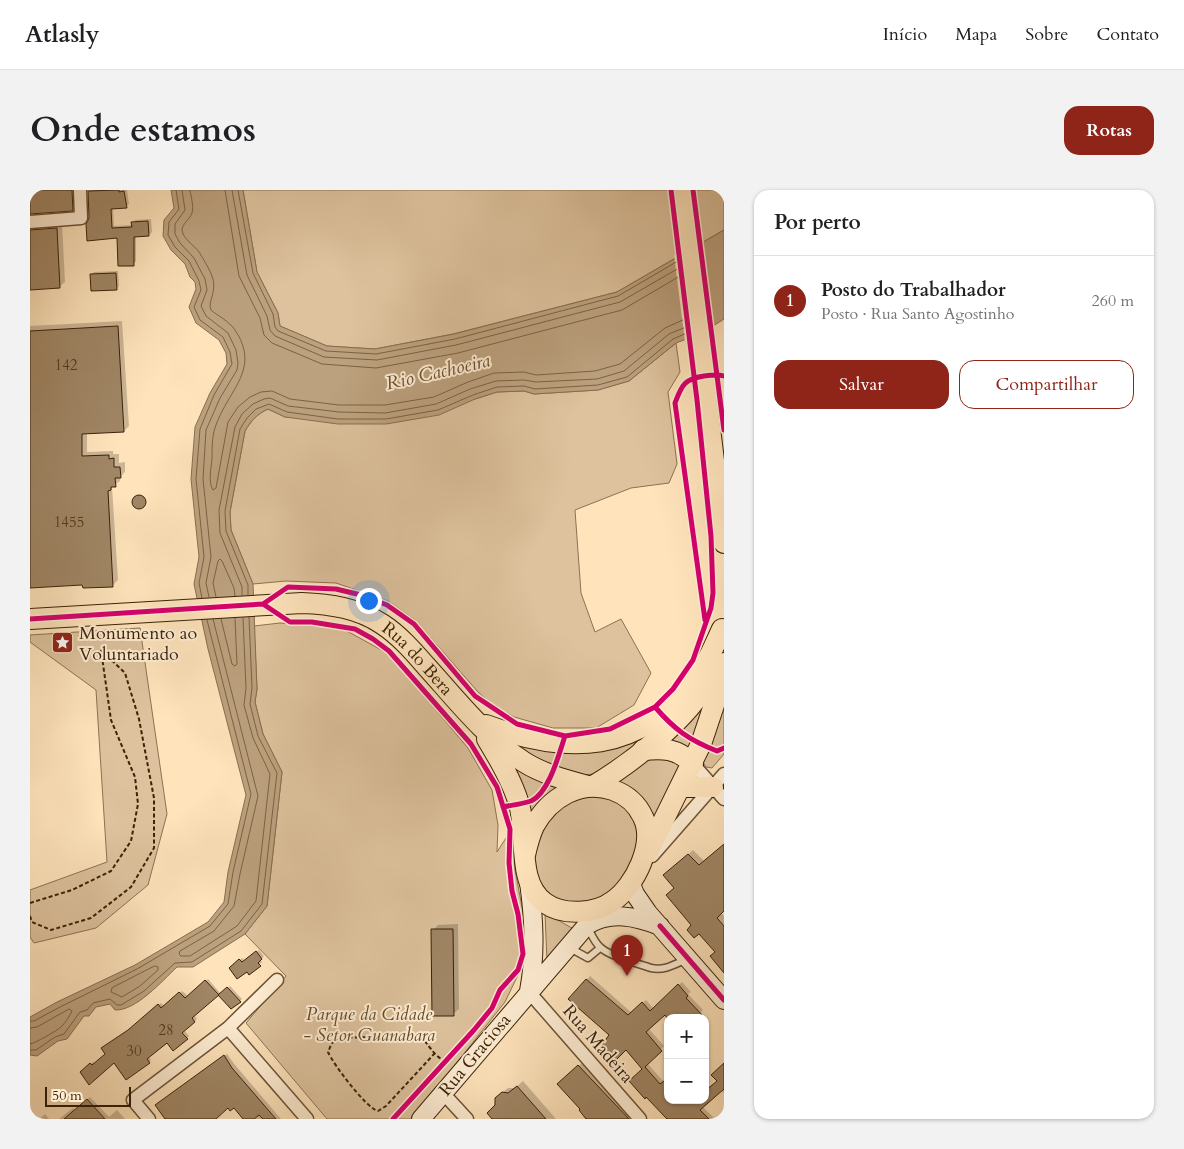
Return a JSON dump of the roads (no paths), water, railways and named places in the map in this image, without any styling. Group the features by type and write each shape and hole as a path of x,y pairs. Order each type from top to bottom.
{"main road":[{"path":"681,190 724,544"},
{"name":"Rua do Bera","path":"30,619 302,603 323,604 362,613 383,624 404,642 475,721 524,762 550,774 591,786"},
{"path":"475,721 506,732 562,744 595,743 630,732 662,714 681,697 696,678 723,625"},
{"path":"529,992 535,944 525,855 534,827 548,808 568,793 591,786 610,776 690,709 703,691 714,665 723,625"},
{"path":"567,912 581,911 608,904 622,894 635,875 701,744 714,705 724,662"},
{"name":"Rua do Bera","path":"475,721 505,771 519,804 525,855"},
{"path":"642,750 671,749 678,752 692,764"},
{"path":"591,786 617,792 628,798 645,819 647,832 645,848 635,875 641,904 724,1000"},
{"path":"681,787 720,787"},
{"path":"529,882 536,896 545,904 555,909 594,922 625,916 640,918 660,926"},
{"name":"Rua Graciosa","path":"421,1119 568,947 594,922"}],"street":[{"path":"30,222 81,218 80,190"},
{"path":"635,875 720,787 692,764"},
{"path":"149,1119 133,1100 228,1028 277,980"},
{"name":"Rua Madeira","path":"529,992 640,1119"},
{"path":"228,1028 307,1119"},
{"path":"443,1093 467,1119"}],"lane":[{"path":"594,922 600,948 608,953 658,969 666,968 688,958"},
{"path":"568,947 588,958 600,948"}],"water":[{"name":"Rio Cachoeira","path":"171,190 243,190 257,272 278,313 280,326 327,346 375,349 454,334 617,292 724,230 724,319 702,333 676,343 629,381 598,390 534,394 524,391 497,392 475,399 439,415 386,424 338,424 285,417 268,409 255,418 245,431 230,512 231,530 253,584 257,689 255,702 263,734 282,772 267,906 245,934 193,967 177,967 140,1001 123,1009 115,1010 110,1004 96,1007 89,1016 84,1016 67,1039 58,1041 37,1056 30,1055 30,1017 135,965 208,922 224,902 228,872 246,795 208,649 194,584 199,557 191,479 195,427 210,393 227,364 226,353 219,340 196,323 189,307 196,289 195,282 190,277 185,264 171,250 163,236 164,220 174,208"}],"place":[{"name":"Monumento ao Voluntariado","path":"63,643"},
{"name":"Posto do Trabalhador","path":"627,976"}],"park label":[{"name":"Parque da Cidade - Setor Guanabara","path":"369,1024"}]}
